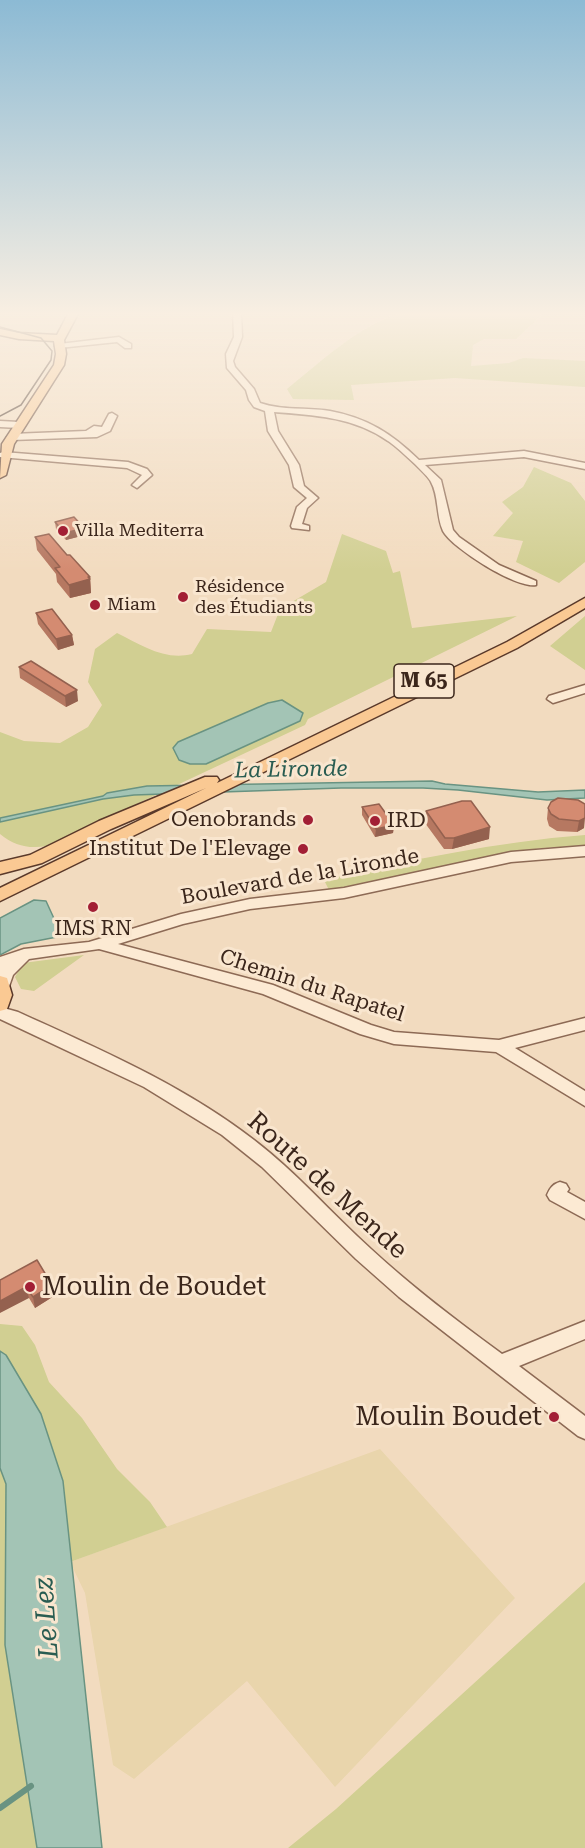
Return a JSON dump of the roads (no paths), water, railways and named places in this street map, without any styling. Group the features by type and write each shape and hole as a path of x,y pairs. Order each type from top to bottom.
{"main road":[{"path":"0,474 3,455 36,398"},
{"name":"M 65","path":"0,906 130,842 212,788 518,635 585,592"},
{"name":"M 65","path":"0,868 30,861 212,788 242,781 367,721 449,676 529,637 585,602"},
{"name":"M 65","path":"0,886 179,800"},
{"name":"M 65","path":"0,895 179,800"}],"street":[{"path":"254,398 255,402 269,409 330,414 357,421 392,439 436,480 448,530 455,539 495,567 532,583"},
{"path":"269,409 273,431 294,465 299,487 313,498 302,507 296,526 305,528"},
{"path":"12,437 92,434 105,431 112,416"},
{"path":"0,424 19,425"},
{"path":"417,463 524,454 585,466"},
{"path":"3,455 128,465 144,471 147,475 137,485"},
{"path":"554,699 585,689"},
{"name":"Boulevard de la Lironde","path":"0,963 24,954 69,951 99,944 181,919 250,904 344,892 511,857 585,851"},
{"name":"Chemin du Rapatel","path":"99,944 267,989 366,1030 394,1038 499,1046 585,1024"},
{"path":"2,1001 6,973 24,954"},
{"name":"Route de Mende","path":"2,1001 165,1089 231,1131 264,1158 340,1232 419,1303 585,1429"},
{"path":"499,1046 585,1099"},
{"path":"560,1189 556,1196 585,1211"},
{"path":"501,1364 585,1330"}],"water":[{"path":"282,700 303,713 300,721 206,764 190,764 179,760 173,748 178,742 268,703"},
{"name":"La Lironde","path":"432,781 538,792 585,790 585,798 547,800 423,788 341,788 134,795 103,799 0,822 0,818 147,786"},
{"path":"34,900 46,901 62,936 21,944 0,955 0,918"},
{"name":"Le Lez","path":"0,1351 6,1355 41,1414 63,1481 102,1848 37,1848 5,1645 6,1484 0,1468"}],"waterway":[{"path":"0,1808 31,1786"}],"tram line":[{"path":"0,416 21,405 26,398"}],"place":[{"name":"Villa Mediterra","path":"63,531"},
{"name":"Résidence des Étudiants","path":"183,597"},
{"name":"Miam","path":"95,605"},
{"name":"Oenobrands","path":"308,820"},
{"name":"IRD","path":"375,821"},
{"name":"Institut De l'Elevage","path":"303,849"},
{"name":"IMS RN","path":"93,907"},
{"name":"Moulin de Boudet","path":"30,1287"},
{"name":"Moulin Boudet","path":"554,1417"}]}
